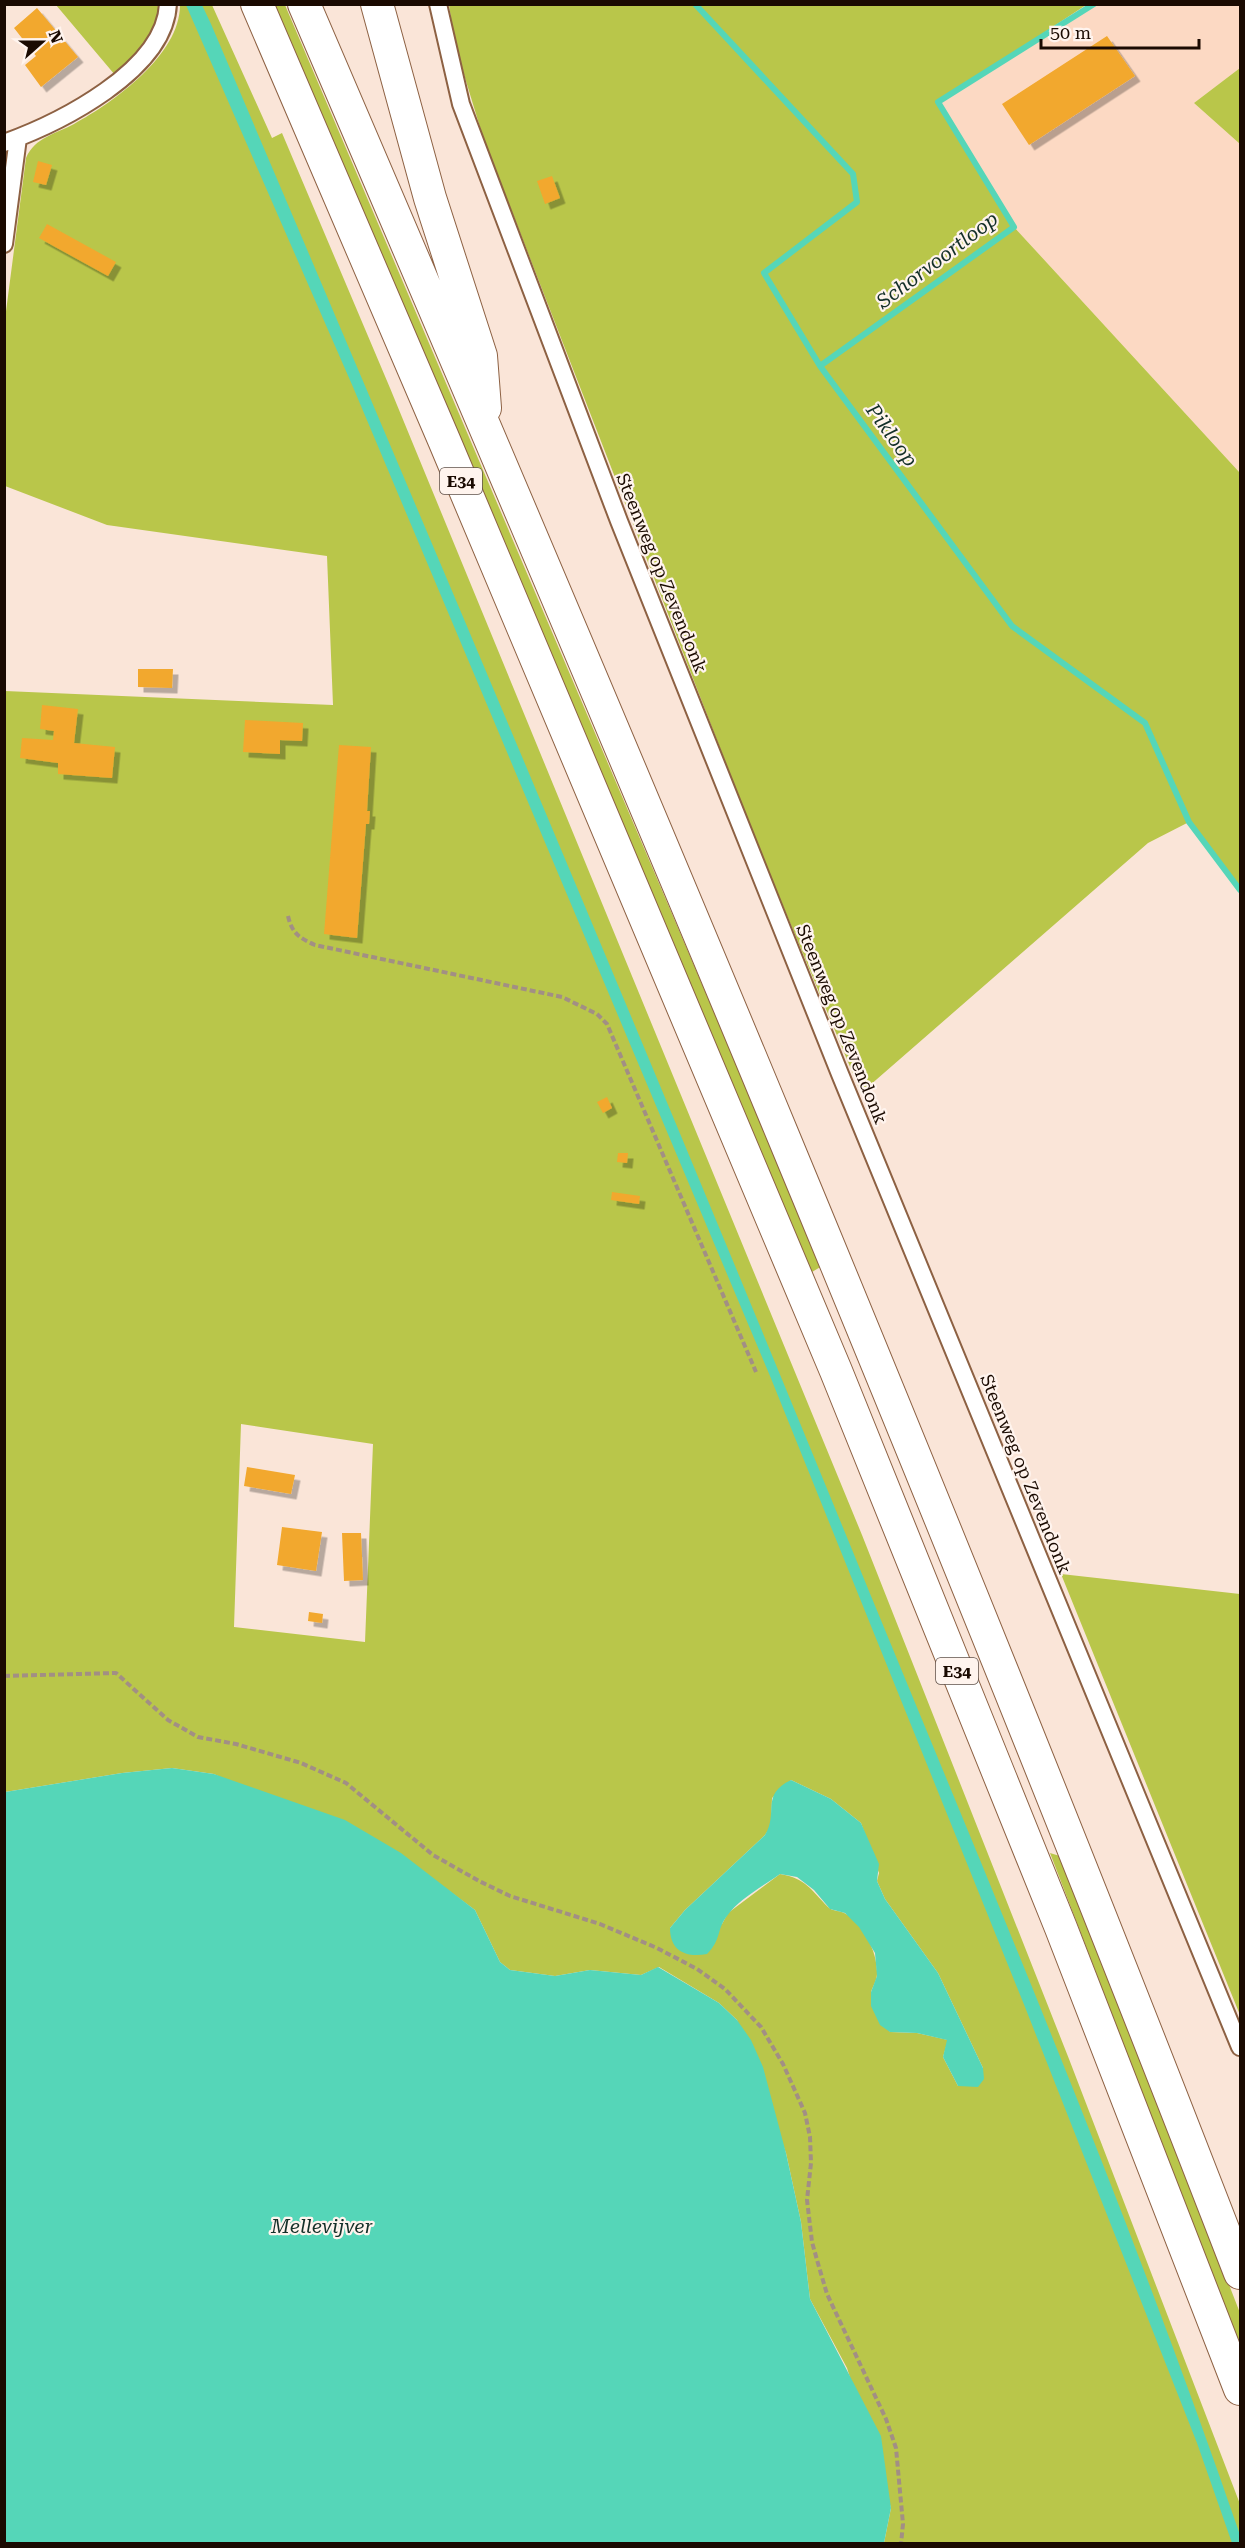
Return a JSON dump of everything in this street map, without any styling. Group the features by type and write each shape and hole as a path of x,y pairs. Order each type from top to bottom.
{"highway":[{"name":"E34","path":"257,4 836,1371 1061,1928 1240,2390"},
{"name":"E34","path":"304,4 484,424 875,1353 1102,1917 1240,2273"},
{"path":"377,4 427,187 481,356 485,386 484,424"}],"street":[{"path":"4,243 11,140 76,112 111,87 152,48 160,36 168,4"},
{"name":"Steenweg op Zevendonk","path":"438,4 461,104 619,521 840,1074 1240,2048"}],"path":[{"path":"288,916 291,929 300,938 315,945 562,997 597,1014 607,1024 756,1372"},
{"path":"4,1676 116,1673 168,1720 198,1737 236,1744 301,1763 346,1783 433,1855 479,1881 510,1896 600,1924 657,1948 697,1969 725,1989 761,2027 783,2064 805,2113 810,2137 807,2200 812,2242 827,2294 886,2419 896,2448 903,2524 900,2544"}],"shaded area":[{"path":"1086,5 1240,5 1240,68 1194,103 1240,144 1240,473 1014,227 938,102"}],"green space":[{"path":"56,5 162,5 154,26 143,43 115,75"},
{"path":"180,5 212,5 272,138 282,133 390,388 862,1535 1069,2059 1240,2504 1240,2543 884,2543 891,2508 847,2368 810,2299 801,2222 786,2153 737,2020 719,2003 659,1967 641,1975 590,1970 555,1976 510,1970 500,1962 475,1910 448,1890 214,1774 172,1768 122,1773 5,1792 5,691 333,705 327,556 107,525 5,486 5,319 26,158 40,141 90,115 142,75 169,42 177,24","holes":["241,1424 373,1444 365,1642 234,1627","791,1780 831,1799 861,1823 879,1873 877,1881 885,1899 938,1973 983,2068 958,2086 943,2057 948,2040 917,2033 890,2032 871,1992 877,1966 869,1940 853,1919 846,1914 832,1910 802,1882 780,1874 728,1913 722,1924 670,1928 685,1910 765,1835 771,1826 772,1798"]},
{"path":"273,5 285,5 822,1266 812,1272"},
{"path":"449,5 1086,5 938,102 1014,227 1240,473 1240,890 1189,822 1148,843 861,1093 758,846 483,137 455,45"},
{"path":"1240,68 1240,144 1194,103"},
{"path":"1061,1574 1240,1594 1240,2015"},
{"path":"1050,1853 1063,1857 1240,2313 1240,2347"}],"water":[{"path":"186,5 202,5 211,24 709,1202 1063,2063 1198,2416 1240,2535 1240,2543 1232,2543 1197,2443 1025,2007 770,1376 353,387"},
{"name":"Mellevijver","path":"172,1768 214,1774 345,1820 401,1853 475,1910 500,1962 510,1970 555,1976 590,1970 641,1975 658,1967 719,2003 737,2020 751,2040 763,2067 786,2153 801,2222 810,2299 881,2436 891,2508 884,2543 5,2543 5,1792 122,1773"},
{"path":"791,1780 831,1799 861,1823 879,1864 877,1881 885,1899 938,1973 983,2068 984,2079 978,2087 958,2086 943,2057 947,2040 917,2033 890,2032 880,2025 871,2006 871,1992 877,1976 875,1953 859,1927 845,1913 830,1909 814,1890 797,1877 780,1874 738,1904 724,1921 715,1944 707,1954 686,1954 676,1947 670,1928 685,1910 765,1835 771,1819 773,1798 782,1786"}],"building":[{"path":"37,8 78,57 41,87 25,65 36,56 14,28"},
{"path":"1107,36 1135,76 1029,145 1002,104"},
{"path":"38,161 52,165 46,185 33,182"},
{"path":"552,176 560,198 545,204 537,181"},
{"path":"47,224 116,262 108,276 39,238"},
{"path":"138,669 173,669 172,688 138,687"},
{"path":"42,705 78,709 74,743 115,747 112,778 58,774 58,763 20,758 22,738 53,740 54,731 40,729"},
{"path":"245,720 303,723 302,741 280,740 280,754 243,752"},
{"path":"339,745 371,747 367,811 370,811 369,824 366,824 357,938 324,934"},
{"path":"607,1097 612,1108 603,1113 597,1102"},
{"path":"618,1153 628,1153 627,1163 617,1162"},
{"path":"612,1192 640,1196 639,1204 611,1200"},
{"path":"247,1467 295,1475 291,1494 244,1486"},
{"path":"282,1527 322,1532 316,1571 277,1565"},
{"path":"342,1533 361,1533 363,1580 344,1581"},
{"path":"309,1612 323,1614 322,1623 308,1621"}],"waterway":[{"name":"Pikloop","path":"695,4 853,174 857,202 764,273 820,366 1012,626 1145,723 1189,822 1240,890"},
{"name":"Schorvoortloop","path":"820,366 1014,227 938,102 1094,4"}]}
